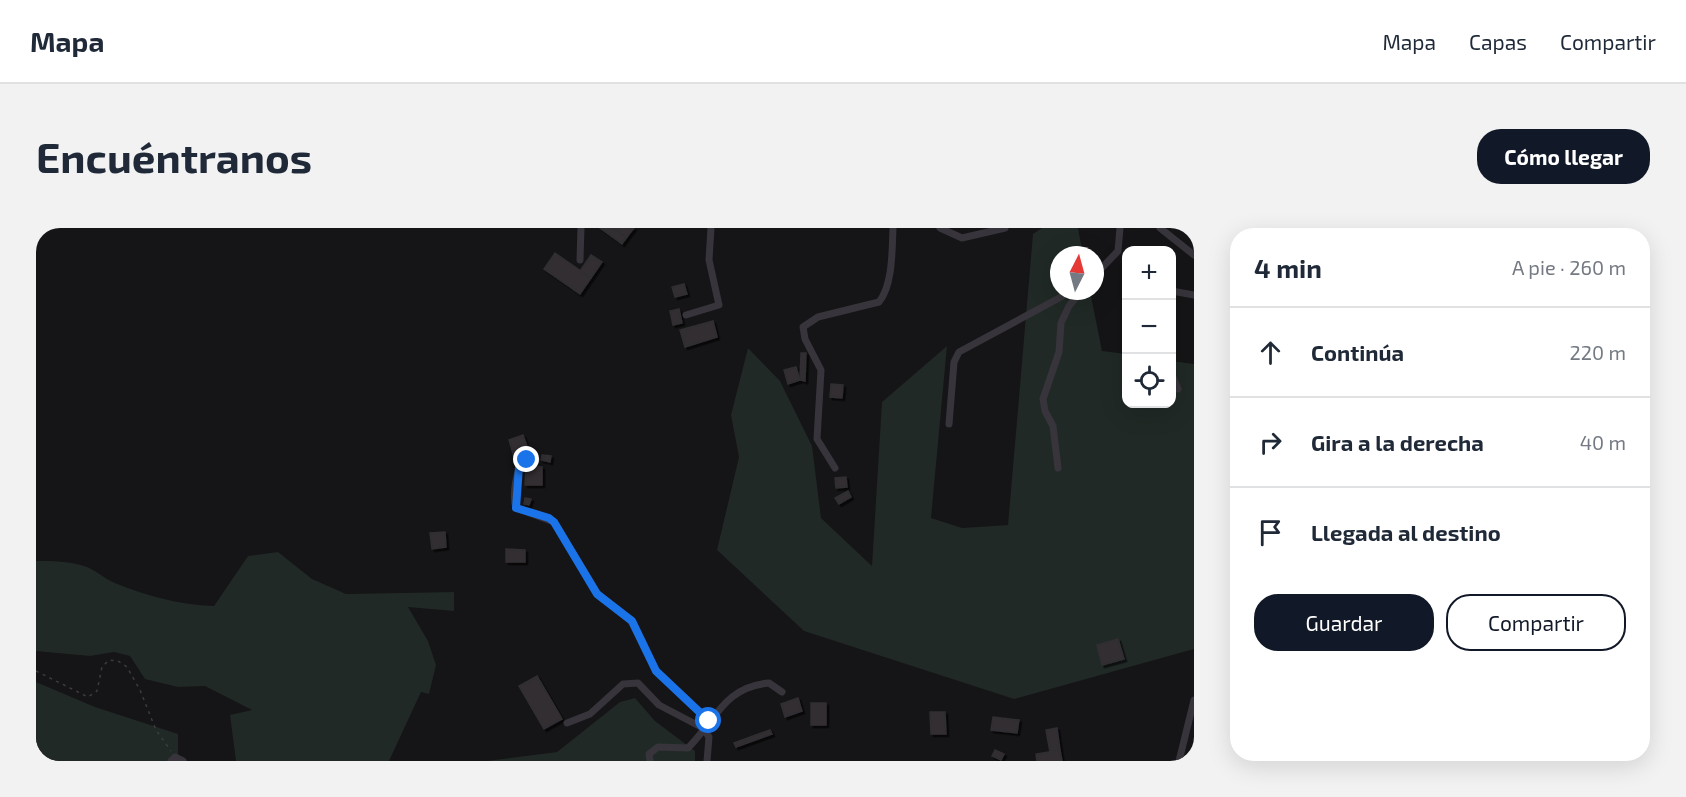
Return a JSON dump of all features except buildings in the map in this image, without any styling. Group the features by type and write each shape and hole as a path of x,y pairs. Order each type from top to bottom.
{"street":[{"path":"580,260 581,228"},
{"path":"686,315 719,305 709,260 711,228"},
{"path":"835,468 817,439 821,370 805,339 803,327 818,317 879,302 884,293 888,275 894,228"},
{"path":"940,228 962,238 1005,228"},
{"path":"1104,266 1118,251 1120,228"},
{"path":"1160,228 1194,255"},
{"path":"1176,292 1194,295"},
{"path":"949,424 954,362 959,352 1055,300"},
{"path":"1058,468 1053,426 1044,411 1043,399 1059,352 1061,324 1074,300"},
{"path":"1176,384 1178,388"},
{"path":"536,460 524,460 519,467 516,508 549,518 554,522 597,594 632,621 656,671 709,721"},
{"path":"567,723 590,714 622,684 632,682 643,687 659,705 703,728 709,737 707,761"},
{"path":"650,761 649,754 653,749 665,746 685,748 734,693 745,687 769,683 782,692"},
{"path":"1179,761 1194,700"},
{"path":"173,759 183,761"}],"path":[{"path":"36,671 88,697 97,691 102,667 108,660 118,661 127,667 140,690 156,730 173,759"}],"shaded area":[{"path":"1042,228 1078,228 1081,246 1050,246 1050,300 1092,300 1102,351 1122,354 1122,408 1176,408 1176,362 1194,364 1194,649 1014,699 804,631 717,550 739,457 731,415 748,348 780,381 812,446 821,518 872,566 882,402 947,346 931,518 962,528 1008,525 1033,234"},
{"path":"278,552 312,579 346,594 454,592 454,611 408,607 428,641 436,665 429,694 421,692 389,761 236,761 230,715 252,710 205,686 178,687 145,679 130,656 114,652 90,656 36,651 36,561 81,565 115,583 151,596 176,602 214,606 248,556"},
{"path":"36,682 95,707 178,734 178,761 36,761"},
{"path":"635,698 655,721 695,751 695,761 487,761 557,752 620,702"}],"route":[{"path":"527,460 524,460 519,467 514,504 516,508 549,518 554,522 597,594 632,621 649,660 663,680 709,721"}]}
